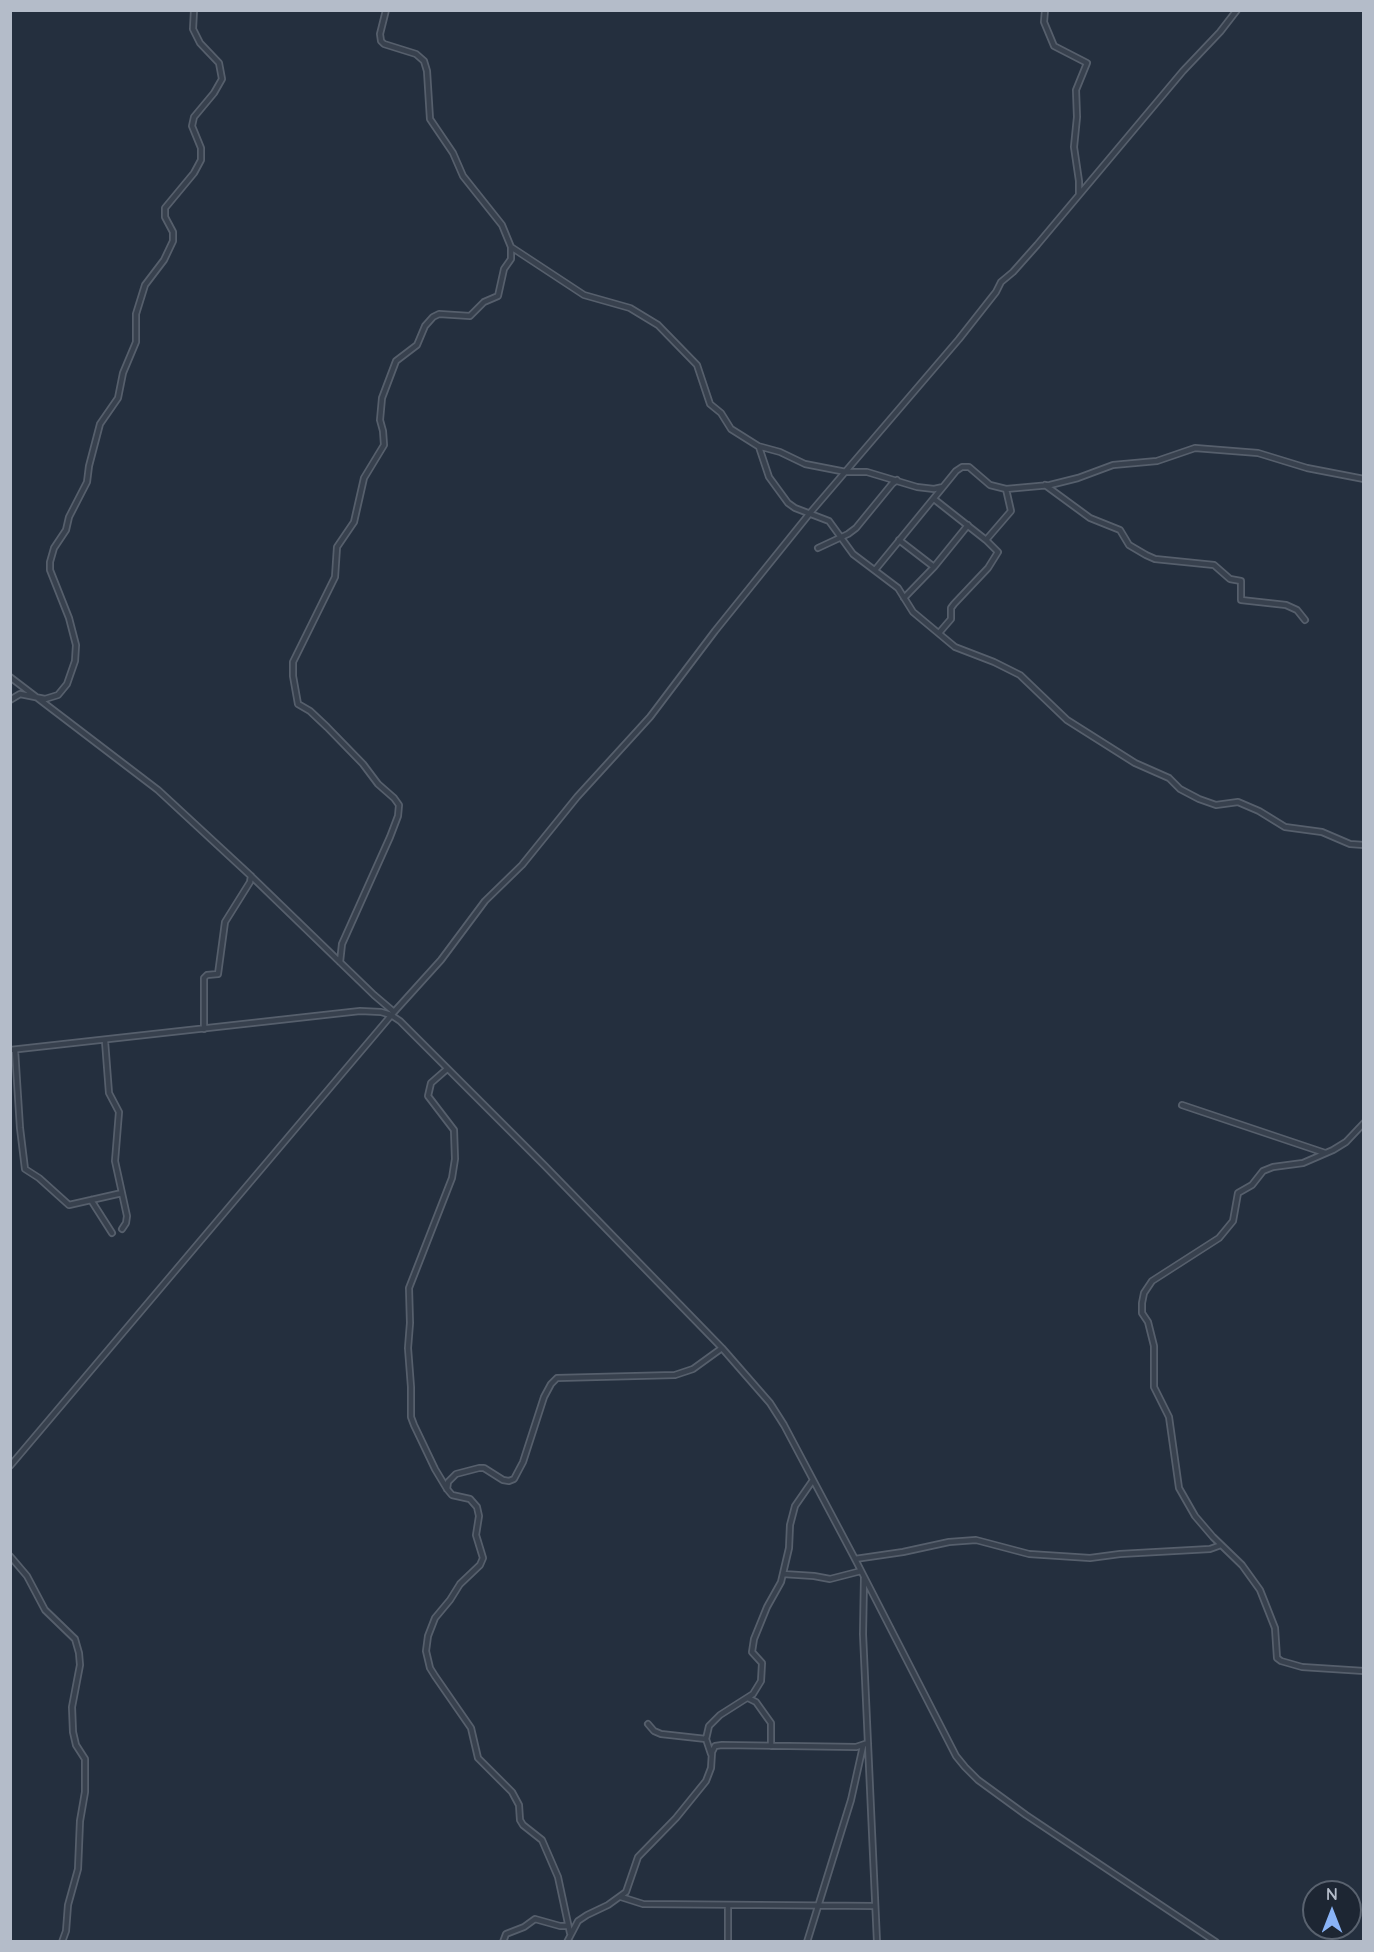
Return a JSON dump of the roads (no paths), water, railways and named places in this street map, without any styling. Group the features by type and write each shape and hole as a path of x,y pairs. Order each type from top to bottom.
{"street":[{"path":"10,700 21,694 39,698 56,697 63,691 76,656 76,645 69,618 50,570 50,558 66,530 69,517 87,482 88,466 100,424 118,398 123,373 136,342 136,314 145,285 164,260 173,241 173,232 165,217 165,208 201,160 201,148 192,126 194,117 214,93 222,79 219,63 200,44 193,29 194,10"},
{"path":"340,962 342,944 390,837 398,816 399,805 327,727 310,711 298,704 293,663 334,577 337,547 354,522 364,478 384,445 380,420 382,398 396,361 417,345 425,326 433,317 439,314 470,316 484,302 498,296 504,269 511,259 511,247 502,225 463,176 453,153 430,119 427,71 424,61 416,54 389,46 381,41 380,34 386,10"},
{"path":"1045,10 1044,22 1054,46 1087,63 1076,90 1077,117 1074,147 1079,196"},
{"path":"10,1466 441,960 484,902 522,866 577,797 650,717 674,683 810,513 959,339 993,297 1001,282 1018,267 1237,10"},
{"path":"511,247 584,295 630,308 658,325 697,365 710,404 723,416 731,429 758,446 780,452 801,463 846,472 867,472 929,489 943,487"},
{"path":"758,446 769,477 785,500 795,508 829,521 836,527 841,538 854,554 898,588 914,612 955,647 1020,675 1066,720 1106,743 1128,759 1169,778 1180,789 1199,799 1216,804 1238,802 1259,811 1285,827 1322,832 1350,844 1364,845"},
{"path":"874,570 959,468 965,467 974,471 990,485 1006,489 1045,485 1078,478 1113,465 1157,461 1195,448 1258,453 1307,468 1364,479"},
{"path":"818,548 841,538 856,528 897,480"},
{"path":"1045,485 1090,518 1120,530 1129,544 1146,555 1155,559 1217,566 1230,579 1241,581 1241,600 1286,605 1297,610 1305,620"},
{"path":"986,540 1011,511 1006,489"},
{"path":"934,499 997,549 998,554 983,574 954,604 949,621 939,633"},
{"path":"904,598 934,567 968,525"},
{"path":"900,540 934,567"},
{"path":"10,677 158,790 251,876 532,1153 722,1348 770,1403 855,1558 952,1748 965,1767 978,1780 1019,1810 1216,1941"},
{"path":"204,1029 204,978 207,975 218,975 225,922 250,882 251,876"},
{"path":"122,1193 74,1205 66,1204 39,1178 25,1169 13,1050 360,1011 393,1014"},
{"path":"105,1041 109,1093 119,1112 115,1154 127,1216 122,1229"},
{"path":"447,1069 431,1083 428,1096 448,1119 454,1130 456,1144 454,1168 409,1288 408,1348 412,1420 447,1490 452,1495 470,1499 477,1507 479,1516 476,1535 483,1558 480,1565 460,1584 435,1618 426,1644 430,1668 444,1692 471,1728 480,1761 512,1792 519,1805 522,1823 542,1840 558,1877 570,1933"},
{"path":"1182,1105 1325,1153"},
{"path":"1364,1123 1346,1142 1325,1153 1303,1163 1273,1167 1263,1171 1252,1185 1238,1193 1233,1221 1219,1238 1152,1281 1144,1293 1142,1313 1149,1326 1154,1346 1154,1387 1169,1417 1179,1488 1195,1516 1242,1565 1260,1590 1275,1628 1276,1655 1279,1660 1310,1668 1364,1671"},
{"path":"91,1200 112,1233"},
{"path":"447,1490 451,1477 460,1472 479,1468 484,1468 503,1480 514,1479 523,1462 544,1397 557,1378 675,1375 693,1369 722,1348"},
{"path":"712,1756 706,1739 707,1730 714,1721 748,1698 761,1681 762,1667 752,1649 767,1607 783,1574 795,1506 813,1480"},
{"path":"855,1558 903,1552 949,1542 976,1540 1029,1554 1090,1558 1210,1549 1221,1545"},
{"path":"10,1556 27,1576 45,1610 75,1640 79,1653 80,1665 72,1707 73,1731 76,1745 85,1759 85,1792 80,1830 79,1864 68,1905 66,1931 62,1941"},
{"path":"783,1574 830,1579 861,1571"},
{"path":"864,1578 865,1745 877,1941"},
{"path":"756,1702 757,1689"},
{"path":"748,1698 756,1702 771,1724 771,1746"},
{"path":"648,1724 654,1731 661,1734 706,1739"},
{"path":"567,1941 570,1933 582,1918 621,1897 629,1887 636,1862 642,1853 676,1818 706,1781 711,1768 713,1749 718,1745 865,1745"},
{"path":"807,1941 851,1800 865,1745"},
{"path":"621,1897 643,1904 875,1906"},
{"path":"728,1905 728,1941"},
{"path":"504,1941 506,1934 536,1919 568,1926"}]}
